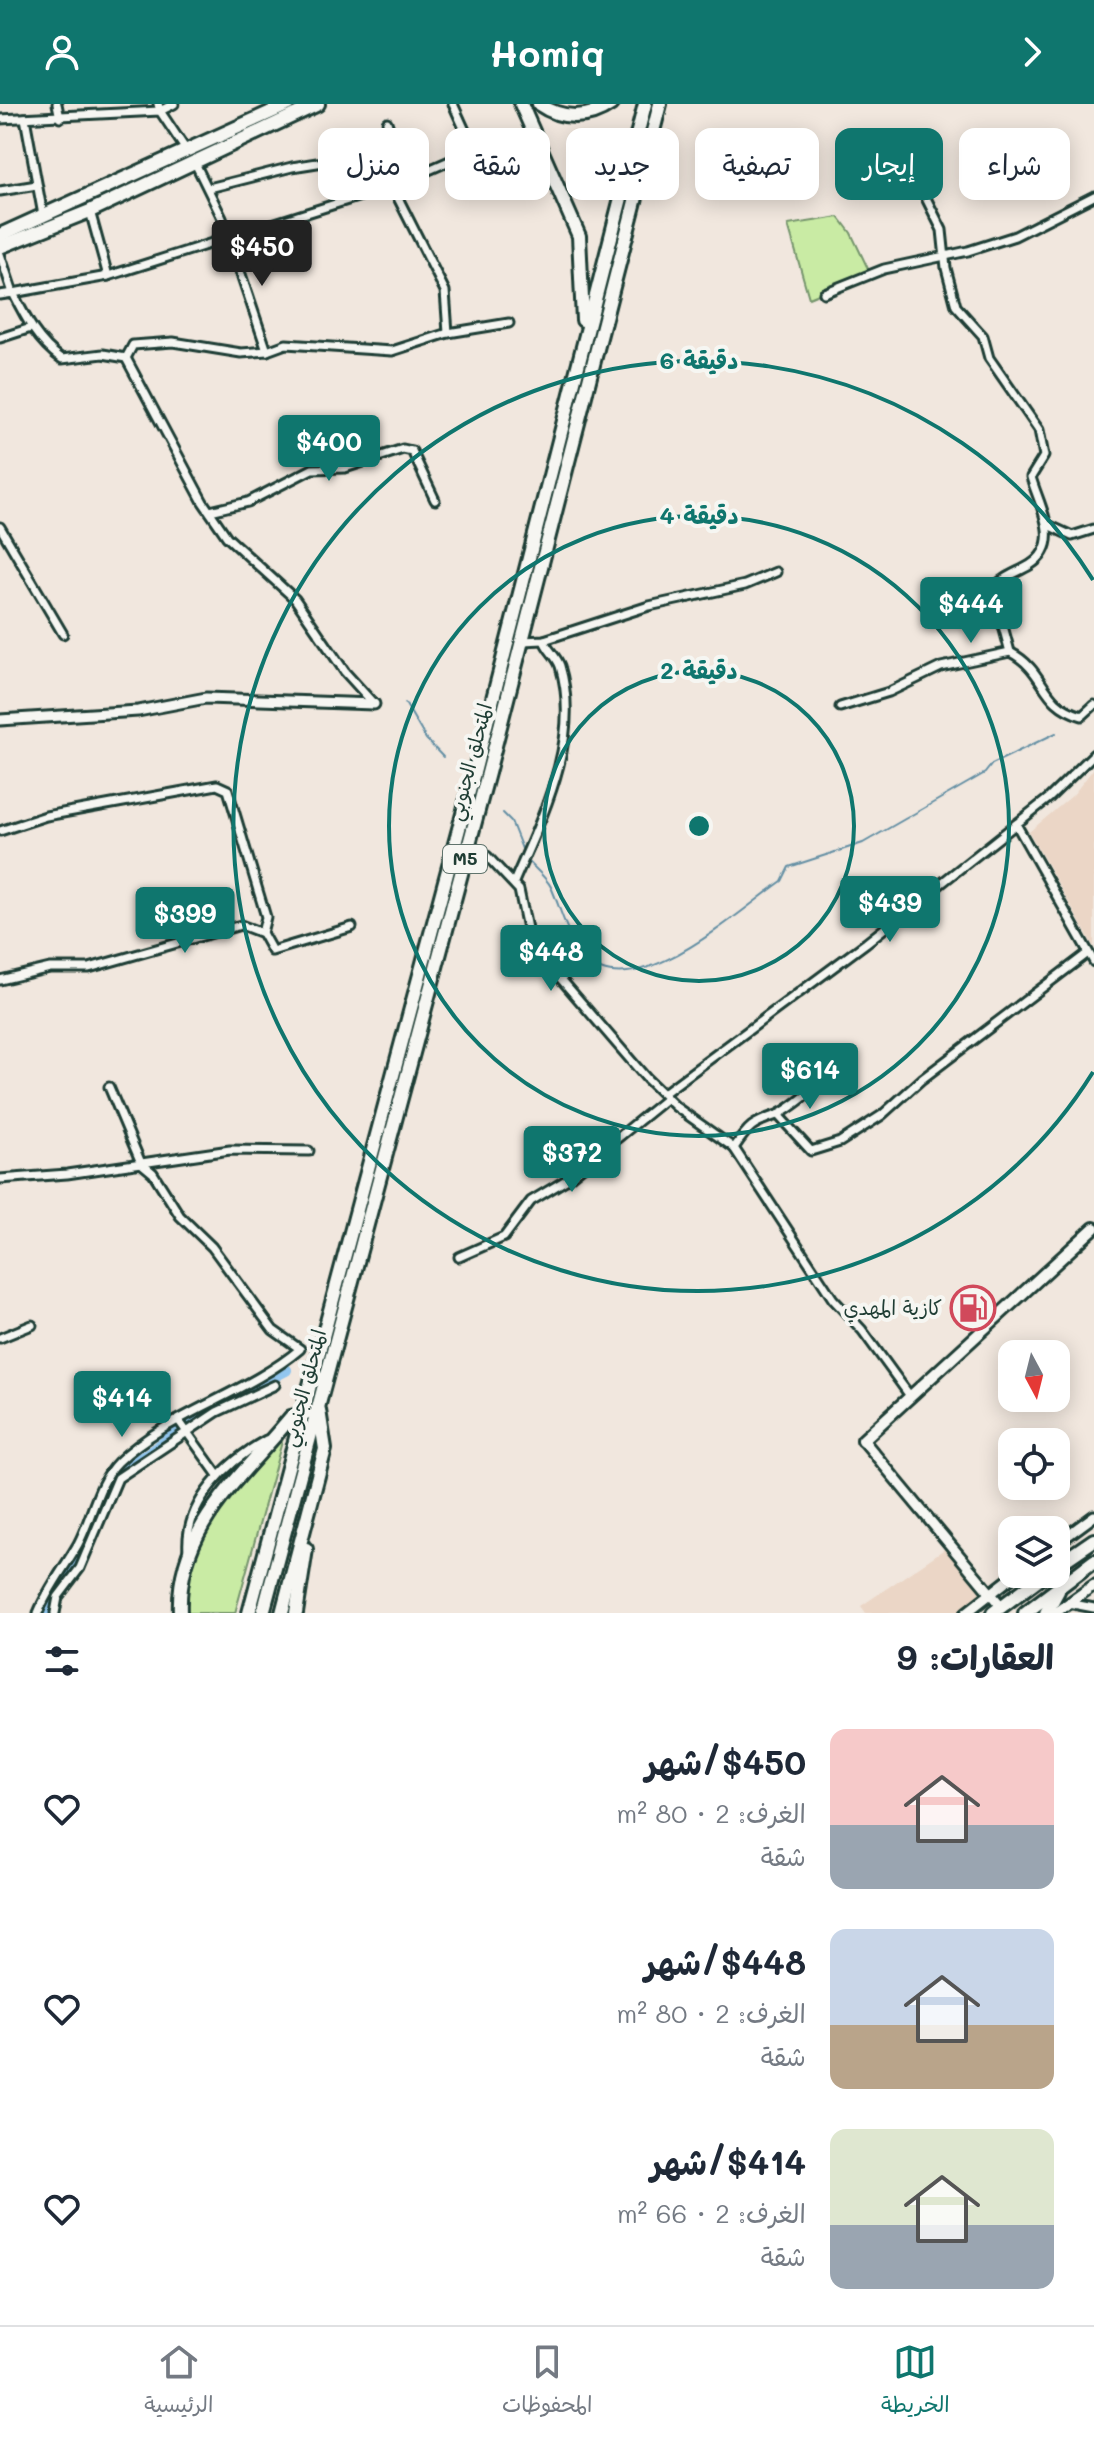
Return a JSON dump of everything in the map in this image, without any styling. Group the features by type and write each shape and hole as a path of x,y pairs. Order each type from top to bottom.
{"main road":[{"path":"0,235 289,104"},
{"path":"0,247 90,211 318,104"},
{"path":"521,104 582,244 583,339"},
{"path":"539,104 558,115 577,116 590,115 611,104"},
{"name":"المتحلق الجنوبي","path":"249,1613 486,730 645,104"},
{"name":"المتحلق الجنوبي","path":"263,1613 522,641 660,104"},
{"path":"863,1440 1094,1228"},
{"path":"180,1613 181,1585 188,1551 215,1504 291,1417 303,1412 318,1412 325,1449 282,1613"},
{"path":"296,1613 308,1517"},
{"path":"1070,1556 1094,1540"},
{"path":"1070,1579 1094,1561"},
{"path":"997,1610 1026,1588"},
{"path":"1025,1613 1058,1588"},
{"path":"1046,1613 1061,1588"}],"street":[{"path":"57,104 60,118"},
{"path":"0,119 60,118 174,104"},
{"path":"453,104 462,128"},
{"path":"159,108 186,150"},
{"path":"25,118 43,215"},
{"path":"387,122 389,128"},
{"path":"195,163 209,188 228,236 267,351"},
{"path":"209,188 318,163"},
{"path":"0,191 37,185"},
{"path":"824,293 884,269 945,257 1015,236 1094,196"},
{"path":"0,295 108,276 342,200"},
{"path":"399,200 445,291 448,333"},
{"path":"927,200 942,230 956,306 983,336 989,358 1039,430 1044,456 1031,477 1048,525 1046,549 1040,558 999,582 993,589 1010,652 1035,670 1047,695 1061,710 1082,716 1094,705"},
{"path":"90,211 108,276"},
{"path":"0,254 13,293 31,328 46,347 62,359 103,354 126,358"},
{"path":"126,358 133,345 173,342 241,353 267,351 286,344 392,351 448,333 509,323"},
{"path":"0,338 31,328"},
{"path":"126,358 227,537 295,599 345,672 374,704"},
{"path":"210,511 248,502 312,469 345,468 403,449 412,451 435,500"},
{"path":"1048,525 1072,536 1094,529"},
{"path":"0,527 63,634"},
{"path":"522,641 544,640 649,606 745,585 776,572"},
{"path":"514,882 549,803 567,718 560,666 544,640"},
{"path":"840,707 889,692 941,667 1010,652"},
{"path":"0,720 138,711 206,698 374,704"},
{"path":"459,1257 504,1237 531,1201 566,1180 666,1095 866,943 1049,798 1094,754"},
{"path":"0,831 46,816 217,785 228,790 266,917 262,933"},
{"path":"1016,824 1094,962"},
{"path":"487,856 514,882 522,896 530,943 601,1028 666,1095 734,1148 833,1299 862,1330 910,1396"},
{"path":"0,980 50,968 89,968 241,925 262,933 272,951 352,927"},
{"path":"778,1115 811,1151 840,1142 882,1115 1088,953"},
{"path":"734,1148 749,1127 768,1115 778,1115 818,1086"},
{"path":"38,1613 77,1545 109,1472 137,1448 282,1364 300,1349 273,1330 212,1247 180,1216 153,1173 141,1163 109,1087"},
{"path":"0,1179 67,1174 230,1150 309,1151"},
{"path":"0,1338 32,1325"},
{"path":"55,1613 58,1597 80,1568 118,1478 217,1412 275,1385"},
{"path":"179,1421 217,1474"},
{"path":"188,1551 191,1524 217,1474 276,1436"},
{"path":"863,1440 990,1594 997,1610"},
{"path":"1070,1534 1094,1516"},
{"path":"1055,1613 1094,1585"},
{"path":"966,1613 998,1588"},
{"path":"1068,1603 1094,1608"}],"shaded area":[{"path":"1094,768 1094,947 1029,832 1073,795"},
{"path":"946,1548 984,1591 958,1613 866,1613 861,1606"}],"green space":[{"path":"839,217 851,233 870,273 809,298 788,225"},
{"path":"283,1438 235,1613 186,1613 187,1574 209,1521"}],"waterway":[{"path":"405,703 426,739 443,757"},
{"path":"527,860 549,883 570,934 586,959 606,971 631,972 658,964 714,932 782,881 789,867 863,843 985,773 992,764 1056,733"},
{"path":"503,813 511,821 524,854"},
{"path":"48,1613 52,1593 73,1569 116,1472 147,1455 217,1405 286,1370"}],"place":[{"name":"كازية المهدي","path":"973,1308"}]}
